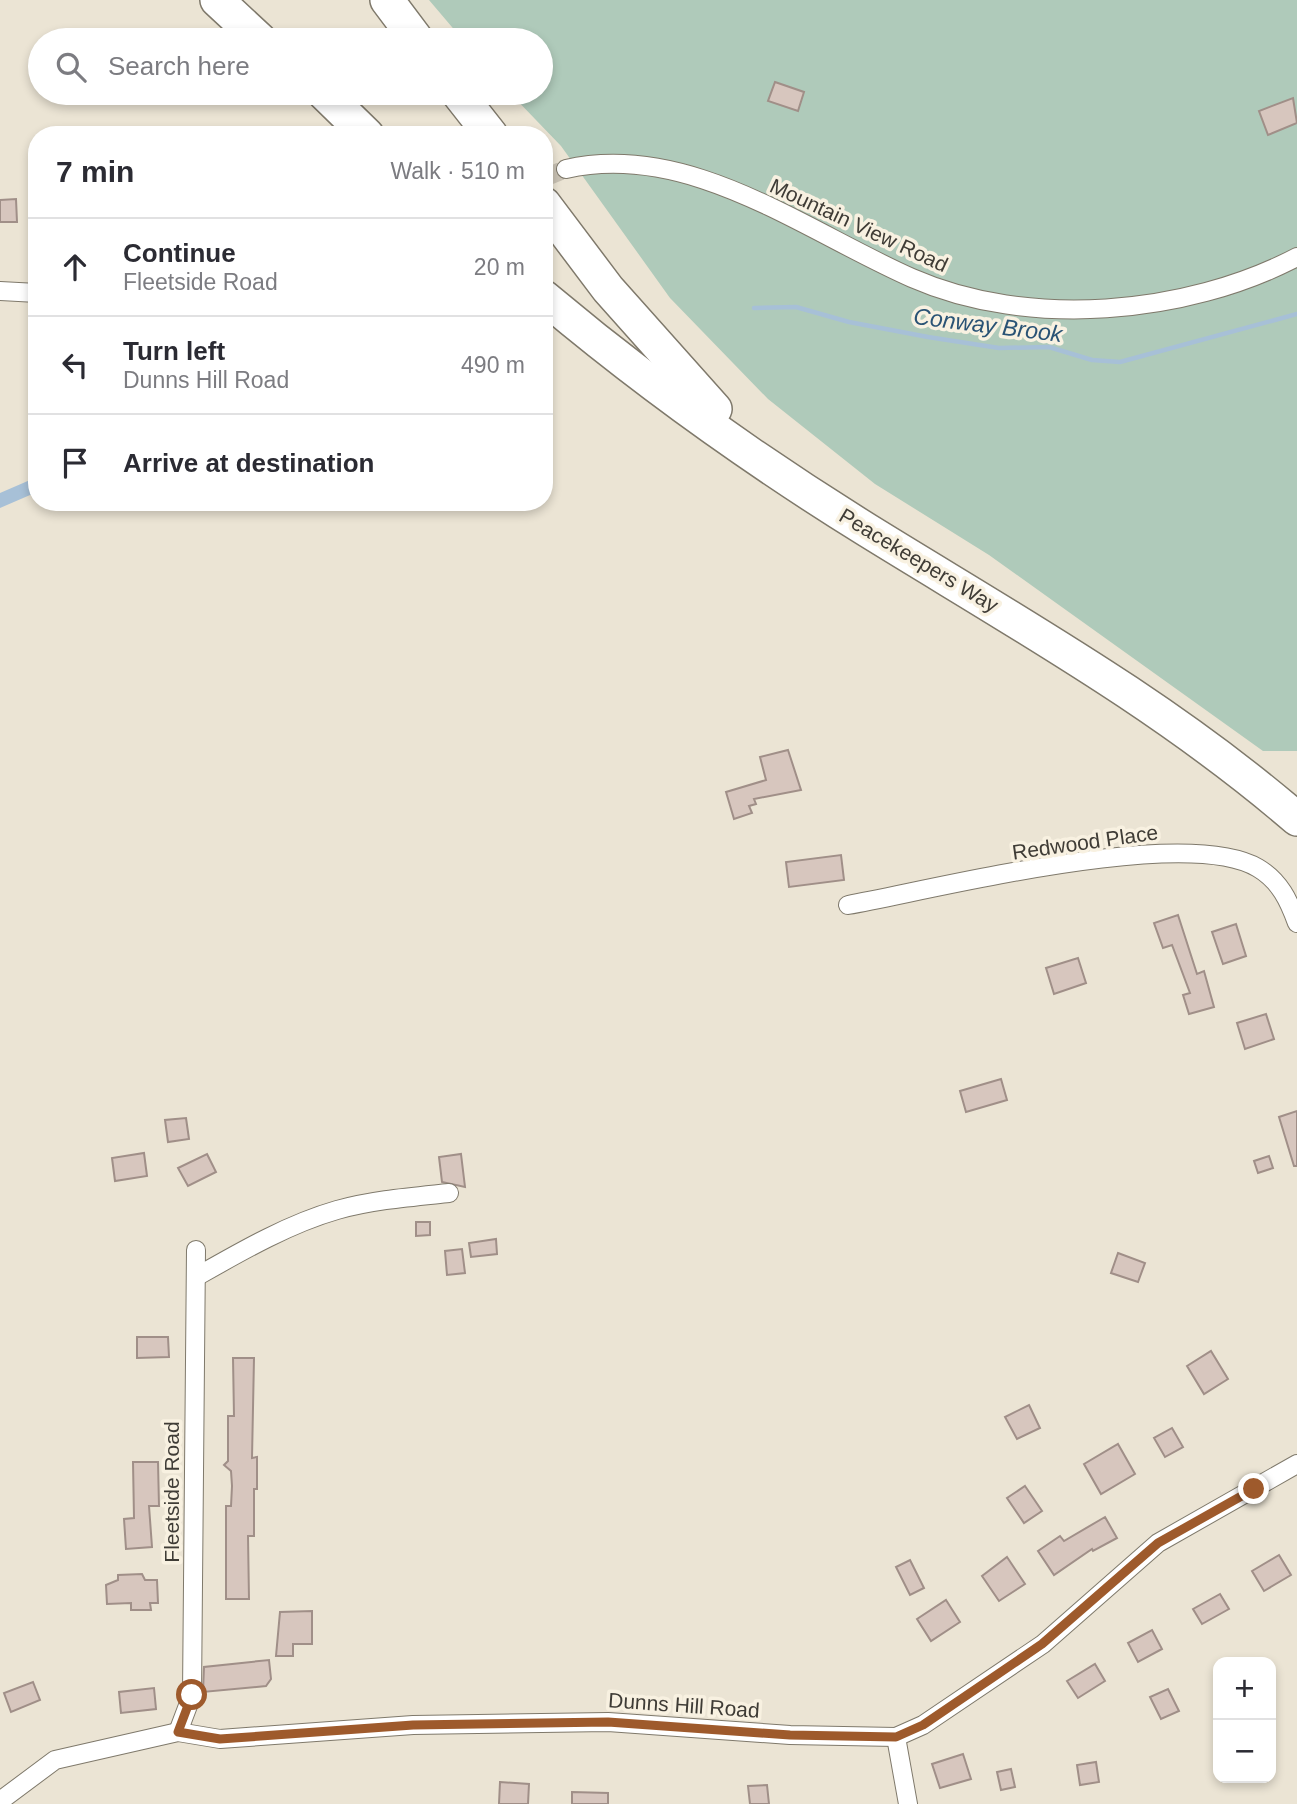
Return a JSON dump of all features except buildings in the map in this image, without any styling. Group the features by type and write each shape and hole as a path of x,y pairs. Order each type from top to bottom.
{"highway":[{"path":"217,0 247,28"},
{"path":"242,0 266,28"},
{"path":"387,0 408,28"},
{"path":"336,105 358,126"},
{"path":"467,105 484,126"},
{"path":"553,216 608,289 767,465"},
{"name":"Peacekeepers Way","path":"553,304 592,337 767,465 866,529 1034,629 1166,717 1255,783 1297,819"}],"street":[{"name":"Mountain View Road","path":"566,169 594,162 618,162 696,177 735,192 913,278 954,293 1006,303 1073,311 1117,309 1214,290 1267,273 1297,257"},
{"path":"0,291 28,293"},
{"name":"Redwood Place","path":"848,905 1072,862 1175,853 1225,856 1259,868 1286,894 1297,923"},
{"path":"196,1277 244,1250 335,1210 377,1201 449,1193"},
{"name":"Fleetside Road","path":"178,1732 192,1695 196,1250"},
{"name":"Dunns Hill Road","path":"0,1801 55,1760 178,1732 220,1739 413,1725 608,1722 790,1735 896,1737 923,1725 1042,1644 1158,1543 1297,1464"},
{"path":"896,1737 908,1804"}],"green space":[{"path":"429,0 1297,0 1297,751 1263,751 989,555 875,484 768,399 670,298 553,138 553,126 542,126 522,105 553,105 553,28 453,28"}],"water":[{"path":"28,481 28,496 0,508 0,493"}],"waterway":[{"name":"Conway Brook","path":"754,308 796,307 849,322 928,337 999,348 1049,347 1092,360 1120,362 1297,314"}],"tunnel":[{"path":"553,174 566,169"}],"route":[{"path":"192,1695 178,1732 220,1739 413,1725 608,1722 790,1735 896,1737 923,1725 1042,1644 1158,1543 1254,1489"}]}
